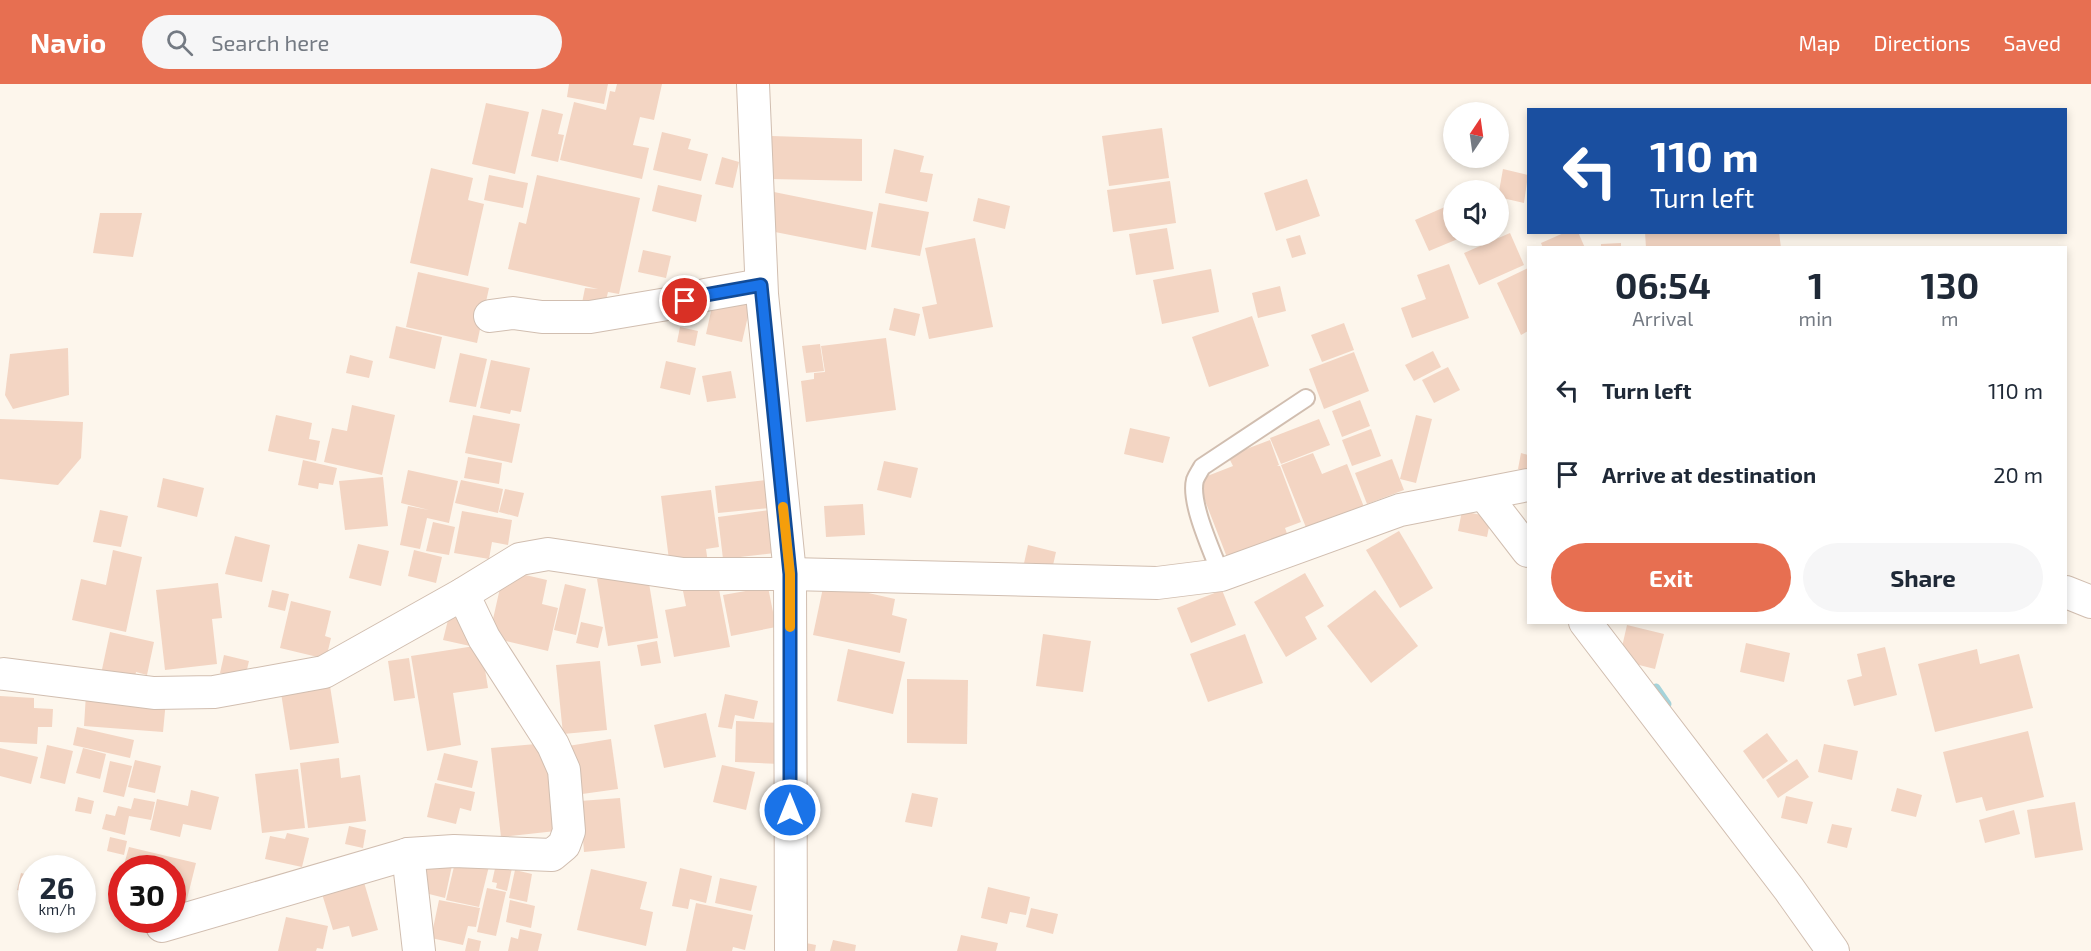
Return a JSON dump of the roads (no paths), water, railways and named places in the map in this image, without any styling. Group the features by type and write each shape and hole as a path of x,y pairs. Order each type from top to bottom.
{"street":[{"path":"753,84 761,285 790,574 791,951"},
{"path":"490,316 513,313 542,317 590,317 761,285"},
{"path":"4,674 154,693 214,692 324,672 463,594 520,559 548,554 683,574 790,574 1157,583 1221,575 1400,510 1527,485"},
{"path":"1484,494 1527,550"},
{"path":"2067,592 2091,602"},
{"path":"186,919 408,854 454,851 552,855 564,845 569,831 564,770 553,745 499,664 463,594"},
{"path":"1587,624 1789,889 1833,951"},
{"path":"408,854 419,951"}],"lane":[{"path":"1221,575 1197,510 1194,482 1202,468 1306,398"}],"waterway":[{"path":"1656,688 1667,704"}]}
